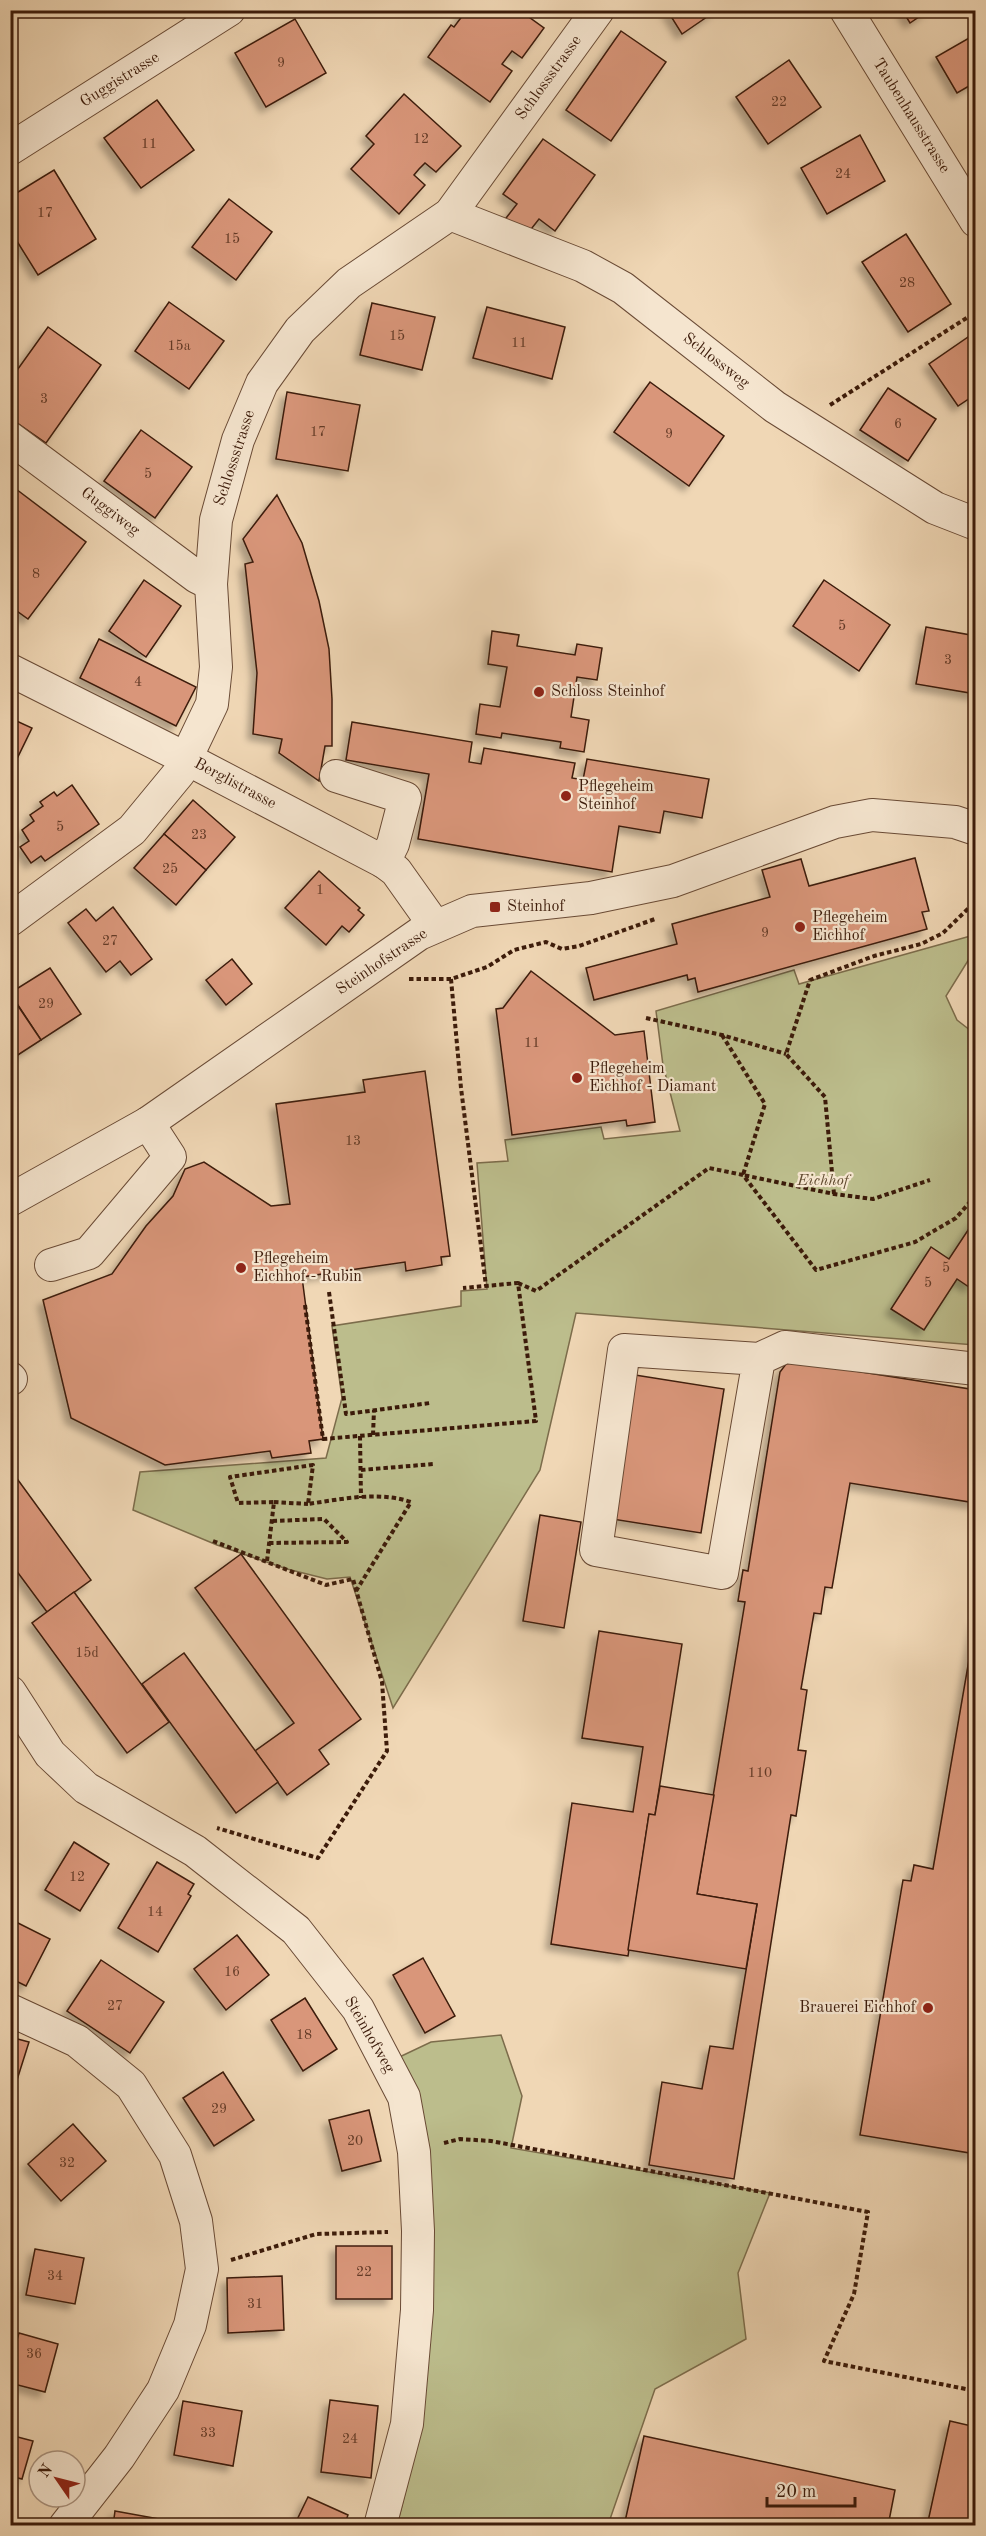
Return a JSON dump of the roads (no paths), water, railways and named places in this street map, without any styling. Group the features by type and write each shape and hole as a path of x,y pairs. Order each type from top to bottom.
{"street":[{"name":"Guggistrasse","path":"10,149 229,10"},
{"name":"Schlossstrasse","path":"10,920 132,830 146,816 187,759 212,704 216,667 211,584 216,520 238,440 261,383 300,330 349,283 450,214 598,10"},
{"name":"Taubenhausstrasse","path":"846,10 975,221"},
{"name":"Schlossweg","path":"450,214 583,266 623,288 775,407 935,508 975,524"},
{"name":"Guggiweg","path":"10,438 197,577 211,584"},
{"name":"Berglistrasse","path":"10,670 384,862 396,872 435,926"},
{"path":"336,776 405,798 393,844 384,862"},
{"name":"Steinhofstrasse","path":"10,1200 148,1123 419,934 472,910 591,898 673,881 834,822 872,814 955,822 975,829"},
{"path":"51,1265 89,1253 170,1157 148,1123"},
{"path":"759,1359 722,1573 596,1550 624,1350 759,1359 785,1347 975,1369"},
{"name":"Steinhofweg","path":"10,1692 50,1754 86,1788 195,1851 296,1930 358,2009 404,2097 414,2152 418,2230 417,2310 407,2424 380,2526"},
{"path":"10,2010 77,2041 131,2085 175,2155 196,2220 202,2269 190,2325 163,2390 119,2457 65,2526"}],"place":[{"name":"Schloss Steinhof","path":"539,692"},
{"name":"Pflegeheim Steinhof","path":"566,796"},
{"name":"Steinhof","path":"495,907"},
{"name":"Pflegeheim Eichhof","path":"800,927"},
{"name":"Pflegeheim Eichhof - Diamant","path":"577,1078"},
{"name":"Pflegeheim Eichhof - Rubin","path":"241,1268"},
{"name":"Brauerei Eichhof","path":"928,2008"}],"park label":[{"name":"Eichhof","path":"823,1181"}]}
